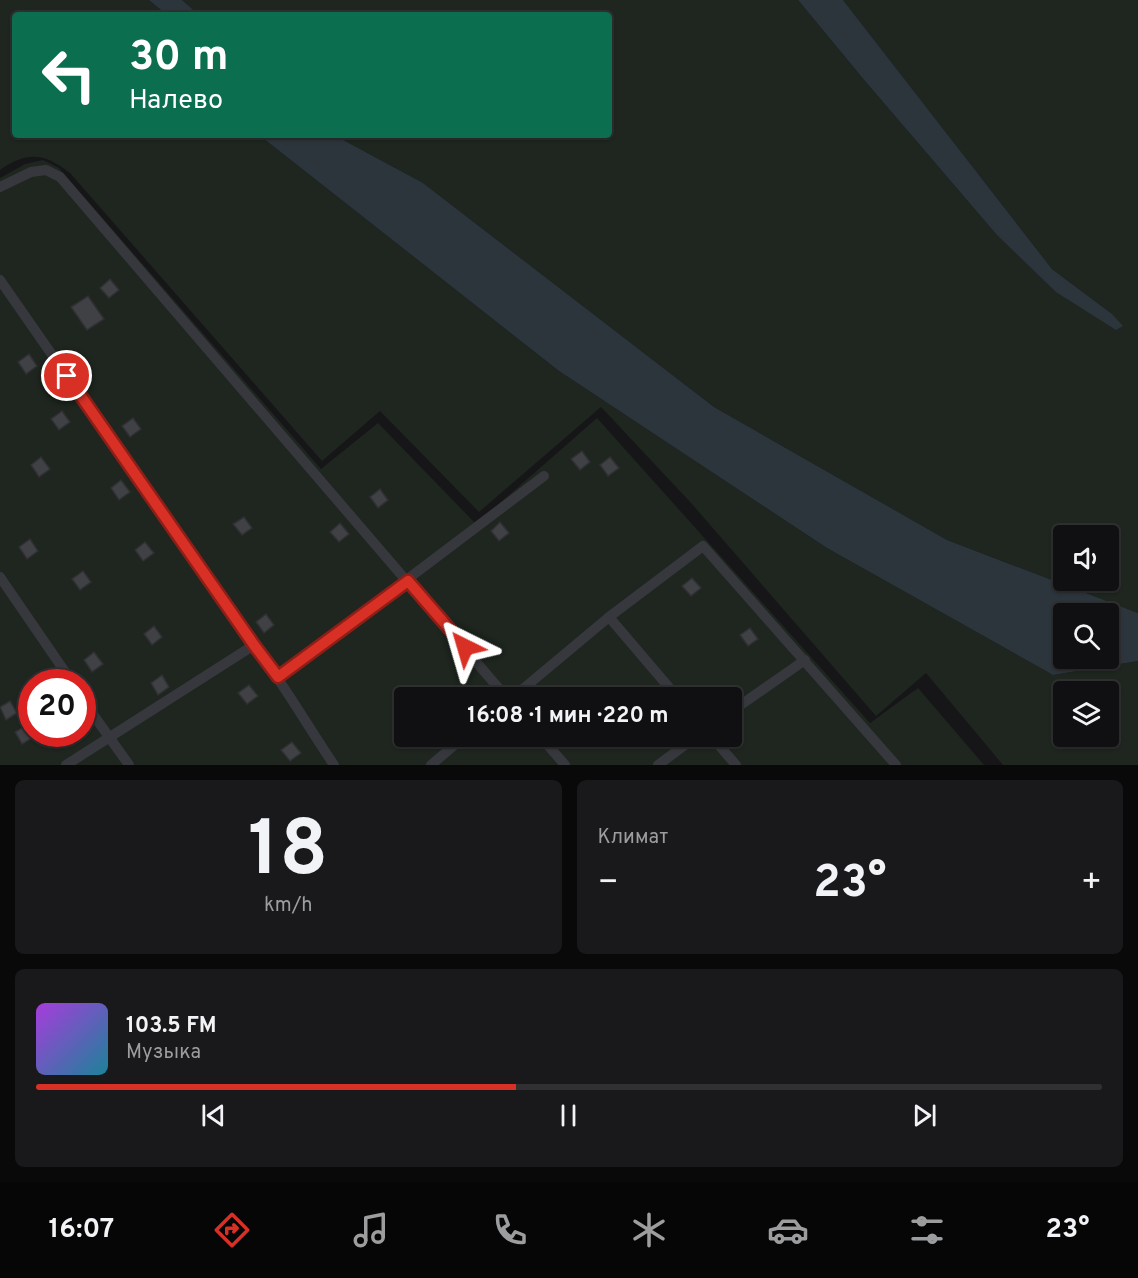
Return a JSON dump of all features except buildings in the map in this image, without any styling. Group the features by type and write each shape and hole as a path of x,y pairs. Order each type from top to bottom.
{"lane":[{"path":"0,188 32,172 46,170 60,177 323,485 500,687"},
{"path":"0,280 278,677 334,765"},
{"path":"278,677 544,476"},
{"path":"524,687 703,546 896,765"},
{"path":"0,577 63,669"},
{"path":"609,618 669,687"},
{"path":"66,765 254,645"},
{"path":"742,704 805,660"},
{"path":"96,718 129,765"},
{"path":"431,765 452,747"},
{"path":"549,747 565,765"},
{"path":"658,765 682,747"},
{"path":"720,747 735,765"}],"shaded area":[{"path":"0,0 149,0 163,12 12,12 12,138 263,138 559,371 827,548 1053,675 1089,669 1119,669 1119,664 1138,661 1138,765 1003,765 926,673 876,716 692,504 601,407 479,512 380,411 322,461 70,173 44,158 28,157 0,170"},
{"path":"149,0 182,0 196,12 163,12"},
{"path":"182,0 798,0 996,234 1112,314 1052,269 843,0 1138,0 1138,613 1119,606 1119,603 1112,603 1080,591 1119,591 1119,525 1053,525 1053,581 947,540 714,407 423,183 340,138 612,138 612,12 196,12"},
{"path":"798,0 843,0 1052,269 1112,314 1123,326 1116,330 1056,292 996,234"},
{"path":"263,138 340,138 423,183 714,407 947,540 1053,581 1053,591 1080,591 1112,603 1053,603 1053,669 1089,669 1053,675 827,548 559,371"},
{"path":"43,160 59,168 321,469 378,423 476,524 597,418 870,723 918,688 984,765 0,765 0,178 25,164"},
{"path":"1119,606 1138,613 1138,661 1119,664"}],"route":[{"path":"67,376 278,677 408,581 465,647"}]}
